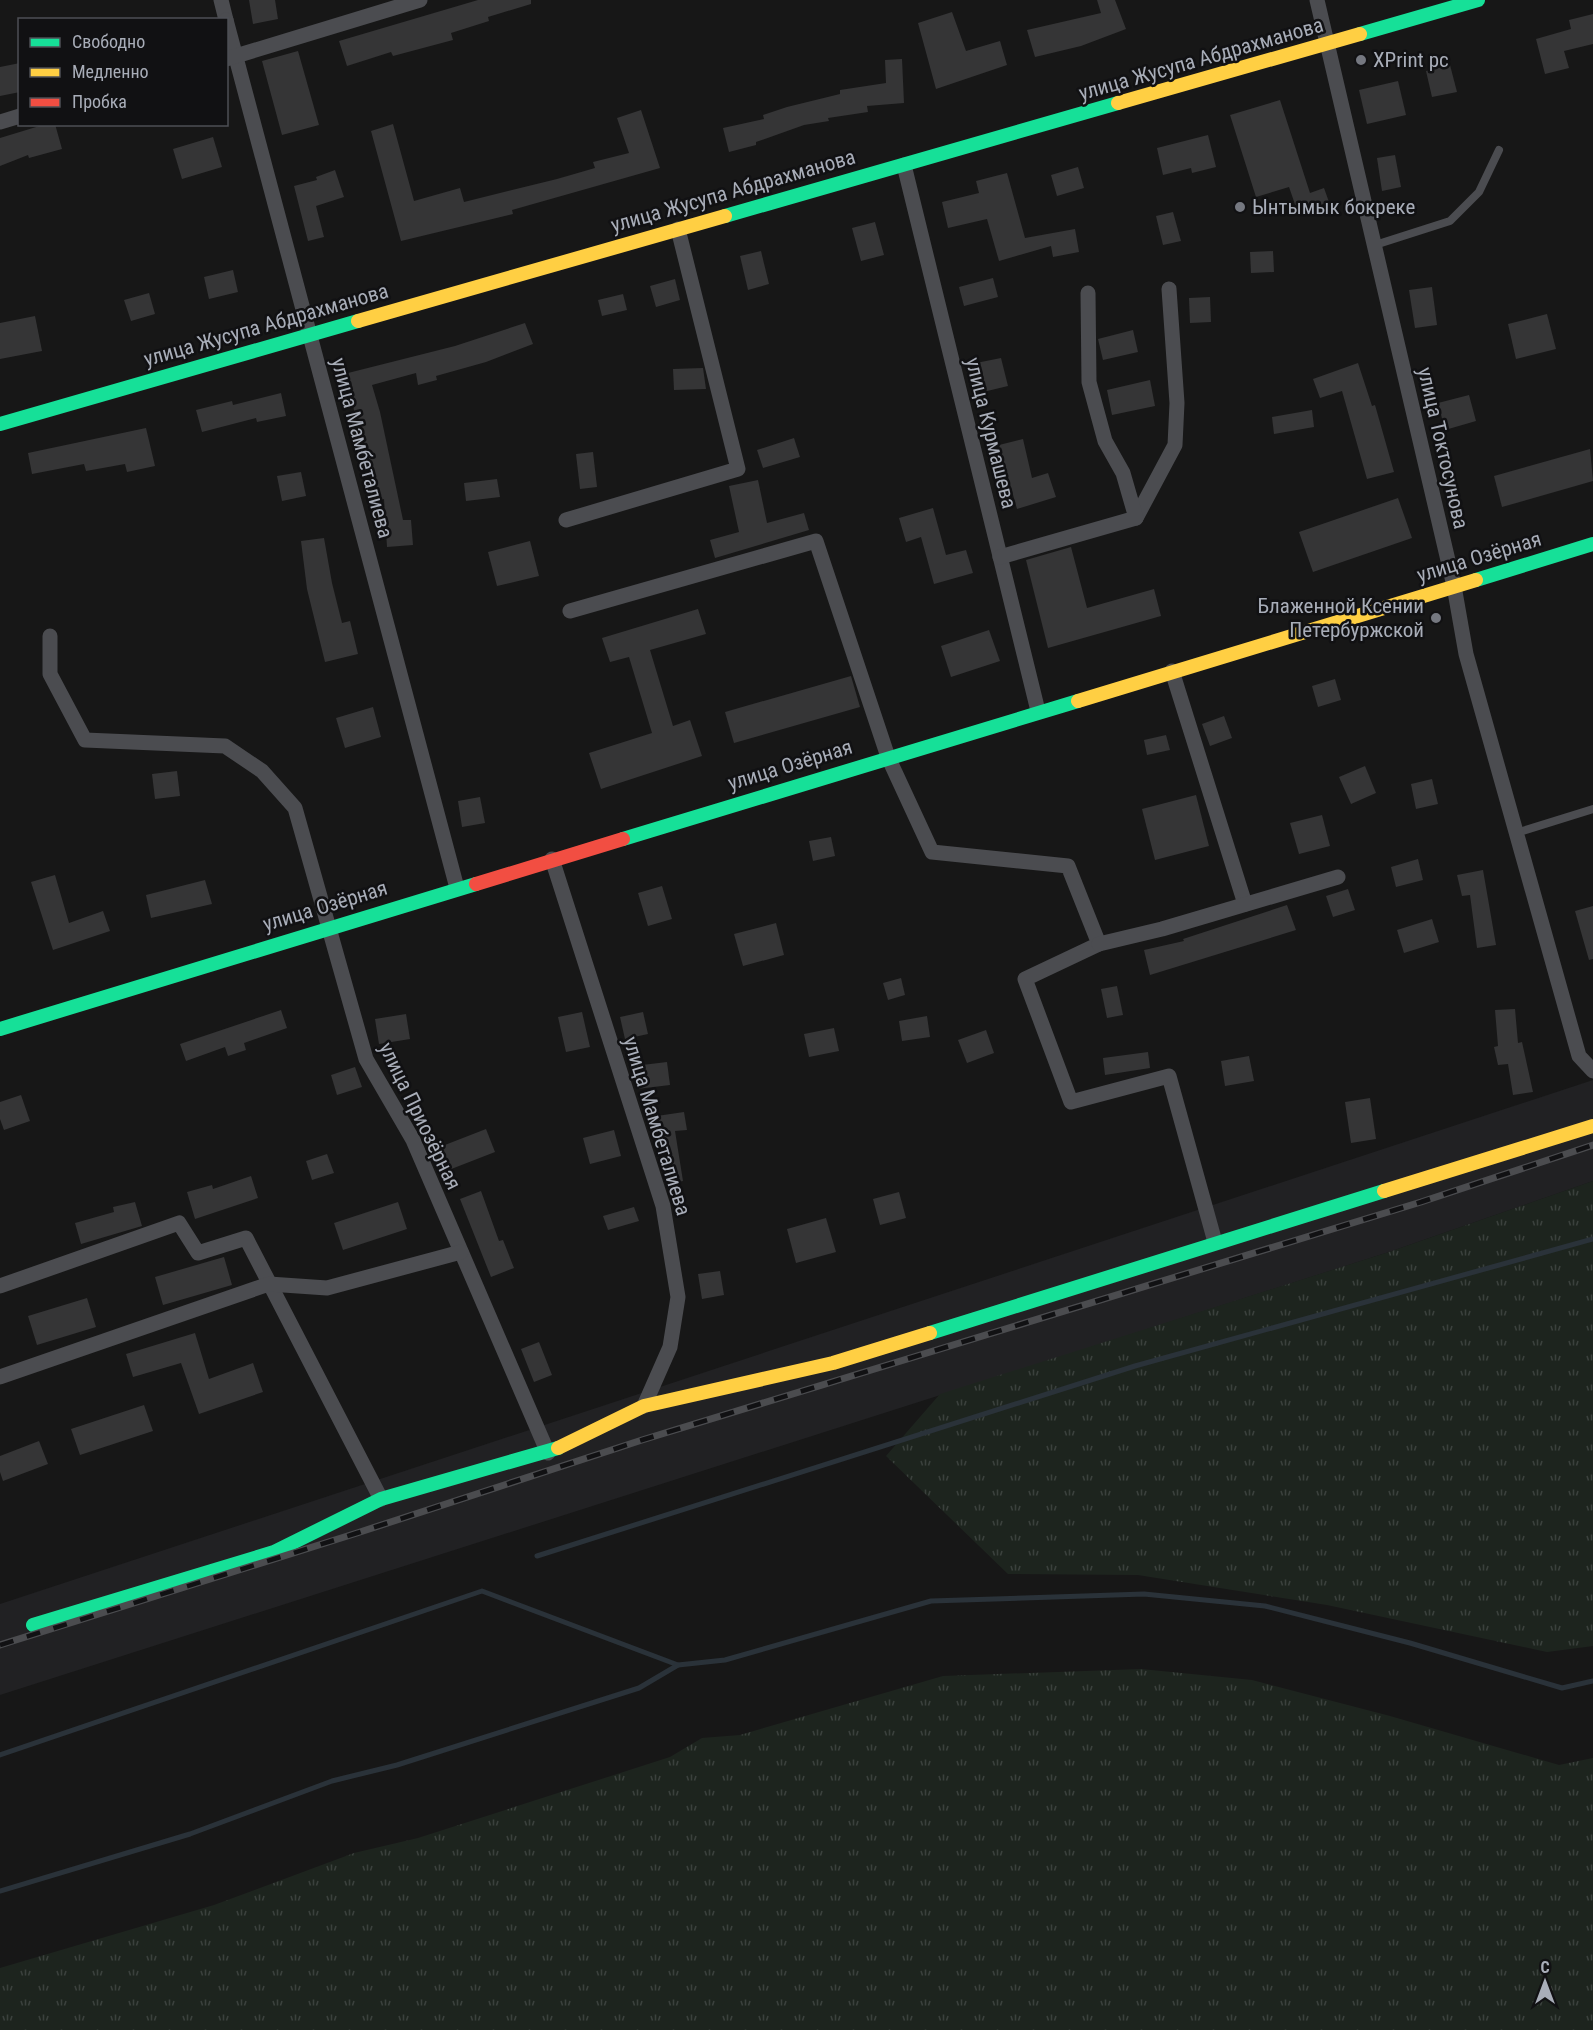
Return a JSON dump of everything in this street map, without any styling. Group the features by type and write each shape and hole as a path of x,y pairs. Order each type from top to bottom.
{"main road":[{"name":"улица Жусупа Абдрахманова","path":"0,424 1328,45 1478,0"},
{"name":"улица Озёрная","path":"0,1029 328,927 1593,544"},
{"path":"33,1625 274,1552 381,1499 548,1453 644,1406 833,1363 1593,1126"}],"street":[{"name":"улица Мамбеталиева","path":"221,0 226,18"},
{"path":"231,57 420,0"},
{"name":"улица Токтосунова","path":"1317,0 1454,586 1466,654 1579,1056 1593,1071"},
{"name":"улица Мамбеталиева","path":"228,35 231,57 310,334 457,888"},
{"path":"0,122 18,117"},
{"name":"улица Курмашева","path":"903,165 1038,711"},
{"path":"566,520 738,469 678,229"},
{"path":"1000,557 1136,518 1175,445 1177,403 1169,289"},
{"path":"1088,293 1089,382 1105,441 1122,473 1136,518"},
{"path":"570,611 816,541 888,757 932,852 1068,866 1099,944"},
{"name":"улица Приозёрная","path":"50,636 50,674 85,740 225,746 262,771 295,808 366,1059 413,1140 548,1453"},
{"path":"1173,671 1245,904"},
{"name":"улица Мамбеталиева","path":"552,859 663,1206 678,1297 670,1347 644,1406"},
{"path":"1215,1242 1169,1076 1071,1102 1025,979 1099,944 1162,929 1338,877"},
{"path":"0,1286 178,1223 198,1253 246,1238 381,1499"},
{"path":"0,1377 269,1284 327,1288 461,1252"}],"lane":[{"path":"1375,244 1450,221 1479,192 1499,150"},
{"path":"1516,833 1593,809"}],"shaded area":[{"path":"1593,1080 1593,1181 1389,1252 0,1695 0,1604"}],"green space":[{"path":"1593,1181 1593,1646 1547,1652 1327,1605 1138,1575 1008,1574 886,1456 940,1394 1389,1252"},
{"path":"1141,1669 1252,1680 1390,1716 1559,1765 1593,1758 1593,2030 0,2030 0,1968 214,1905 354,1853 418,1838 670,1757 702,1738 740,1735 943,1676"}],"building":[{"path":"249,0 275,0 278,19 253,24"},
{"path":"478,0 531,0 531,4 488,17 489,21 451,33 453,40 393,56 391,52 347,66 339,41"},
{"path":"1097,0 1115,0 1126,29 1081,46 1035,57 1027,30 1101,13"},
{"path":"952,12 966,51 1000,41 1007,65 936,89 918,23"},
{"path":"1593,14 1593,44 1564,51 1569,68 1545,74 1536,39 1571,29 1569,20"},
{"path":"298,51 319,125 282,135 262,61"},
{"path":"902,59 904,103 867,106 868,112 828,118 829,121 804,125 756,142 756,145 729,152 723,128 764,119 763,115 840,94 840,90 886,83 885,60"},
{"path":"18,63 18,92 0,96 0,67"},
{"path":"1450,65 1457,92 1432,97 1426,71"},
{"path":"1398,81 1406,115 1367,124 1359,90"},
{"path":"1280,100 1310,193 1324,188 1329,202 1298,213 1289,187 1256,197 1230,115"},
{"path":"641,110 660,168 512,210 513,214 401,241 371,131 393,124 414,201 460,188 464,202 595,168 593,162 629,153 617,118"},
{"path":"39,126 56,126 62,149 29,158 28,155 0,166 0,138"},
{"path":"1208,135 1216,167 1192,173 1191,168 1163,175 1157,148"},
{"path":"213,137 222,167 182,179 173,149"},
{"path":"1395,155 1401,187 1382,191 1377,158"},
{"path":"1078,167 1084,188 1057,196 1051,175"},
{"path":"335,170 344,197 316,206 324,237 308,241 294,186 317,180 316,177"},
{"path":"1007,173 1025,238 1075,229 1079,252 1053,257 1051,246 999,261 987,219 948,228 942,202 979,193 976,181"},
{"path":"1173,212 1181,241 1163,245 1156,216"},
{"path":"875,222 884,255 861,261 852,228"},
{"path":"761,251 769,284 748,290 740,256"},
{"path":"1273,251 1274,272 1251,273 1250,252"},
{"path":"233,270 238,292 209,299 204,277"},
{"path":"993,278 998,297 964,306 959,287"},
{"path":"675,279 680,300 656,307 650,286"},
{"path":"1432,287 1437,325 1415,328 1409,290"},
{"path":"149,293 155,314 131,321 124,300"},
{"path":"623,294 627,310 602,316 598,300"},
{"path":"1210,297 1211,322 1190,323 1189,298"},
{"path":"1547,314 1556,349 1516,359 1508,324"},
{"path":"35,316 42,351 0,359 0,323"},
{"path":"525,323 533,344 486,362 436,376 437,380 418,385 416,373 372,385 403,520 411,520 413,545 387,547 384,499 376,501 367,455 365,455 357,431 352,397 350,398 344,374 455,346"},
{"path":"1133,330 1138,352 1103,360 1098,339"},
{"path":"1001,358 1008,386 983,392 976,363"},
{"path":"1358,363 1372,406 1375,405 1394,472 1367,479 1342,391 1320,398 1313,379"},
{"path":"703,368 706,389 674,390 673,369"},
{"path":"1150,380 1155,406 1112,415 1107,390"},
{"path":"281,393 286,416 257,422 256,418 202,432 196,410 232,401 233,405"},
{"path":"1469,395 1476,421 1445,430 1438,403"},
{"path":"1312,410 1314,427 1274,434 1272,417"},
{"path":"146,428 155,466 127,472 125,464 86,471 84,464 32,474 28,453"},
{"path":"794,438 800,457 763,468 757,450"},
{"path":"1023,439 1032,478 1048,473 1056,497 1017,509 999,445"},
{"path":"1590,449 1593,481 1502,507 1494,476"},
{"path":"593,452 597,487 580,489 576,454"},
{"path":"301,472 306,496 282,501 277,476"},
{"path":"497,479 500,497 466,501 464,483"},
{"path":"758,480 767,523 804,513 809,530 715,558 710,540 739,532 729,486"},
{"path":"1398,498 1412,538 1313,572 1299,532"},
{"path":"933,508 946,555 966,550 973,573 934,584 921,537 906,542 899,518"},
{"path":"324,538 342,623 350,621 358,654 325,662 307,589 301,541"},
{"path":"530,541 539,576 497,586 488,552"},
{"path":"1071,547 1087,608 1154,589 1161,616 1048,648 1026,560"},
{"path":"698,609 706,634 650,650 673,726 690,720 702,756 601,789 589,753 652,733 629,657 610,662 602,638"},
{"path":"989,630 1000,661 951,677 941,646"},
{"path":"851,676 860,707 734,743 725,712"},
{"path":"1335,679 1341,700 1318,707 1312,686"},
{"path":"373,707 381,737 345,748 336,718"},
{"path":"1224,716 1232,738 1210,746 1202,724"},
{"path":"1166,735 1170,750 1147,755 1144,740"},
{"path":"1365,766 1376,793 1351,804 1339,777"},
{"path":"177,771 180,796 155,799 152,774"},
{"path":"1432,779 1438,804 1416,809 1411,784"},
{"path":"1196,795 1209,846 1155,860 1142,809"},
{"path":"480,797 485,823 462,827 458,801"},
{"path":"1322,815 1330,846 1299,854 1290,823"},
{"path":"831,837 835,856 813,861 809,841"},
{"path":"1418,859 1423,880 1396,887 1391,867"},
{"path":"1483,870 1496,945 1477,948 1470,895 1462,896 1457,875"},
{"path":"55,875 69,923 103,911 110,931 53,950 31,882"},
{"path":"205,880 212,904 151,918 146,895"},
{"path":"662,886 672,919 648,926 638,893"},
{"path":"1348,889 1355,910 1333,917 1326,896"},
{"path":"1287,905 1296,930 1150,975 1144,950 1184,941 1183,939"},
{"path":"1593,906 1593,959 1589,960 1575,911"},
{"path":"1432,919 1439,942 1404,953 1397,930"},
{"path":"776,923 784,955 743,966 734,934"},
{"path":"901,978 905,995 888,1000 883,983"},
{"path":"1117,986 1123,1015 1107,1018 1101,989"},
{"path":"1515,1009 1518,1043 1522,1042 1533,1092 1513,1095 1508,1064 1498,1065 1494,1047 1498,1046 1495,1010"},
{"path":"281,1010 287,1028 244,1043 246,1050 228,1056 225,1047 186,1061 180,1044"},
{"path":"582,1012 590,1047 566,1052 558,1017"},
{"path":"643,1012 648,1034 625,1039 620,1017"},
{"path":"406,1014 410,1039 379,1044 375,1019"},
{"path":"927,1016 930,1037 902,1041 899,1021"},
{"path":"834,1028 839,1051 809,1057 804,1034"},
{"path":"986,1030 994,1053 967,1063 958,1040"},
{"path":"1148,1052 1150,1068 1105,1075 1103,1058"},
{"path":"1249,1056 1254,1081 1225,1086 1221,1061"},
{"path":"667,1062 670,1085 637,1089 634,1066"},
{"path":"355,1067 362,1087 337,1095 331,1075"},
{"path":"21,1095 30,1121 4,1130 0,1119 0,1102"},
{"path":"1370,1098 1376,1139 1351,1143 1345,1102"},
{"path":"684,1112 687,1130 675,1131 683,1181 666,1184 658,1134 652,1134 650,1117"},
{"path":"486,1129 495,1152 441,1173 432,1150"},
{"path":"614,1130 621,1156 590,1164 583,1138"},
{"path":"327,1154 334,1173 312,1180 306,1161"},
{"path":"251,1176 258,1198 195,1219 187,1192 212,1185 213,1189"},
{"path":"481,1191 499,1241 503,1240 514,1268 491,1277 460,1199"},
{"path":"899,1192 906,1218 880,1225 873,1199"},
{"path":"135,1202 142,1226 81,1244 75,1223 114,1212 113,1207"},
{"path":"398,1202 407,1229 343,1250 334,1223"},
{"path":"634,1207 639,1221 608,1230 603,1216"},
{"path":"826,1218 836,1252 796,1263 787,1229"},
{"path":"224,1257 232,1285 163,1305 155,1277"},
{"path":"720,1271 724,1295 702,1299 698,1274"},
{"path":"87,1298 96,1327 37,1345 28,1316"},
{"path":"195,1333 209,1379 253,1363 263,1392 199,1414 181,1363 133,1377 126,1354"},
{"path":"539,1342 552,1375 534,1382 521,1349"},
{"path":"144,1405 153,1431 80,1455 71,1429"},
{"path":"39,1441 48,1464 3,1481 0,1472 0,1456"}],"waterway":[{"path":"537,1556 1135,1366 1593,1239"},
{"path":"0,1755 482,1591 678,1665"},
{"path":"0,1891 190,1834 332,1781 397,1765 639,1688 678,1665 725,1660 931,1601 1144,1594 1265,1606 1410,1643 1562,1688 1593,1681"}],"railway":[{"path":"0,1645 357,1533 642,1440 1421,1202 1593,1145"}],"traffic: fast":[{"path":"1360,34 1478,0"},
{"path":"725,216 1118,103"},
{"path":"0,424 358,321"},
{"path":"1476,580 1593,544"},
{"path":"623,839 1078,701"},
{"path":"0,1029 476,884"},
{"path":"930,1333 1384,1191"},
{"path":"33,1625 274,1552 381,1499 558,1448"}],"traffic: slow":[{"path":"1118,103 1360,34"},
{"path":"358,321 725,216"},
{"path":"1078,701 1476,580"},
{"path":"1384,1191 1593,1126"},
{"path":"558,1448 644,1406 833,1363 930,1333"}],"traffic: jam":[{"path":"476,884 623,839"}],"place":[{"name":"XPrint pc","path":"1361,60"},
{"name":"Ынтымык бокреке","path":"1240,207"},
{"name":"Блаженной Ксении Петербуржской","path":"1436,618"}]}
